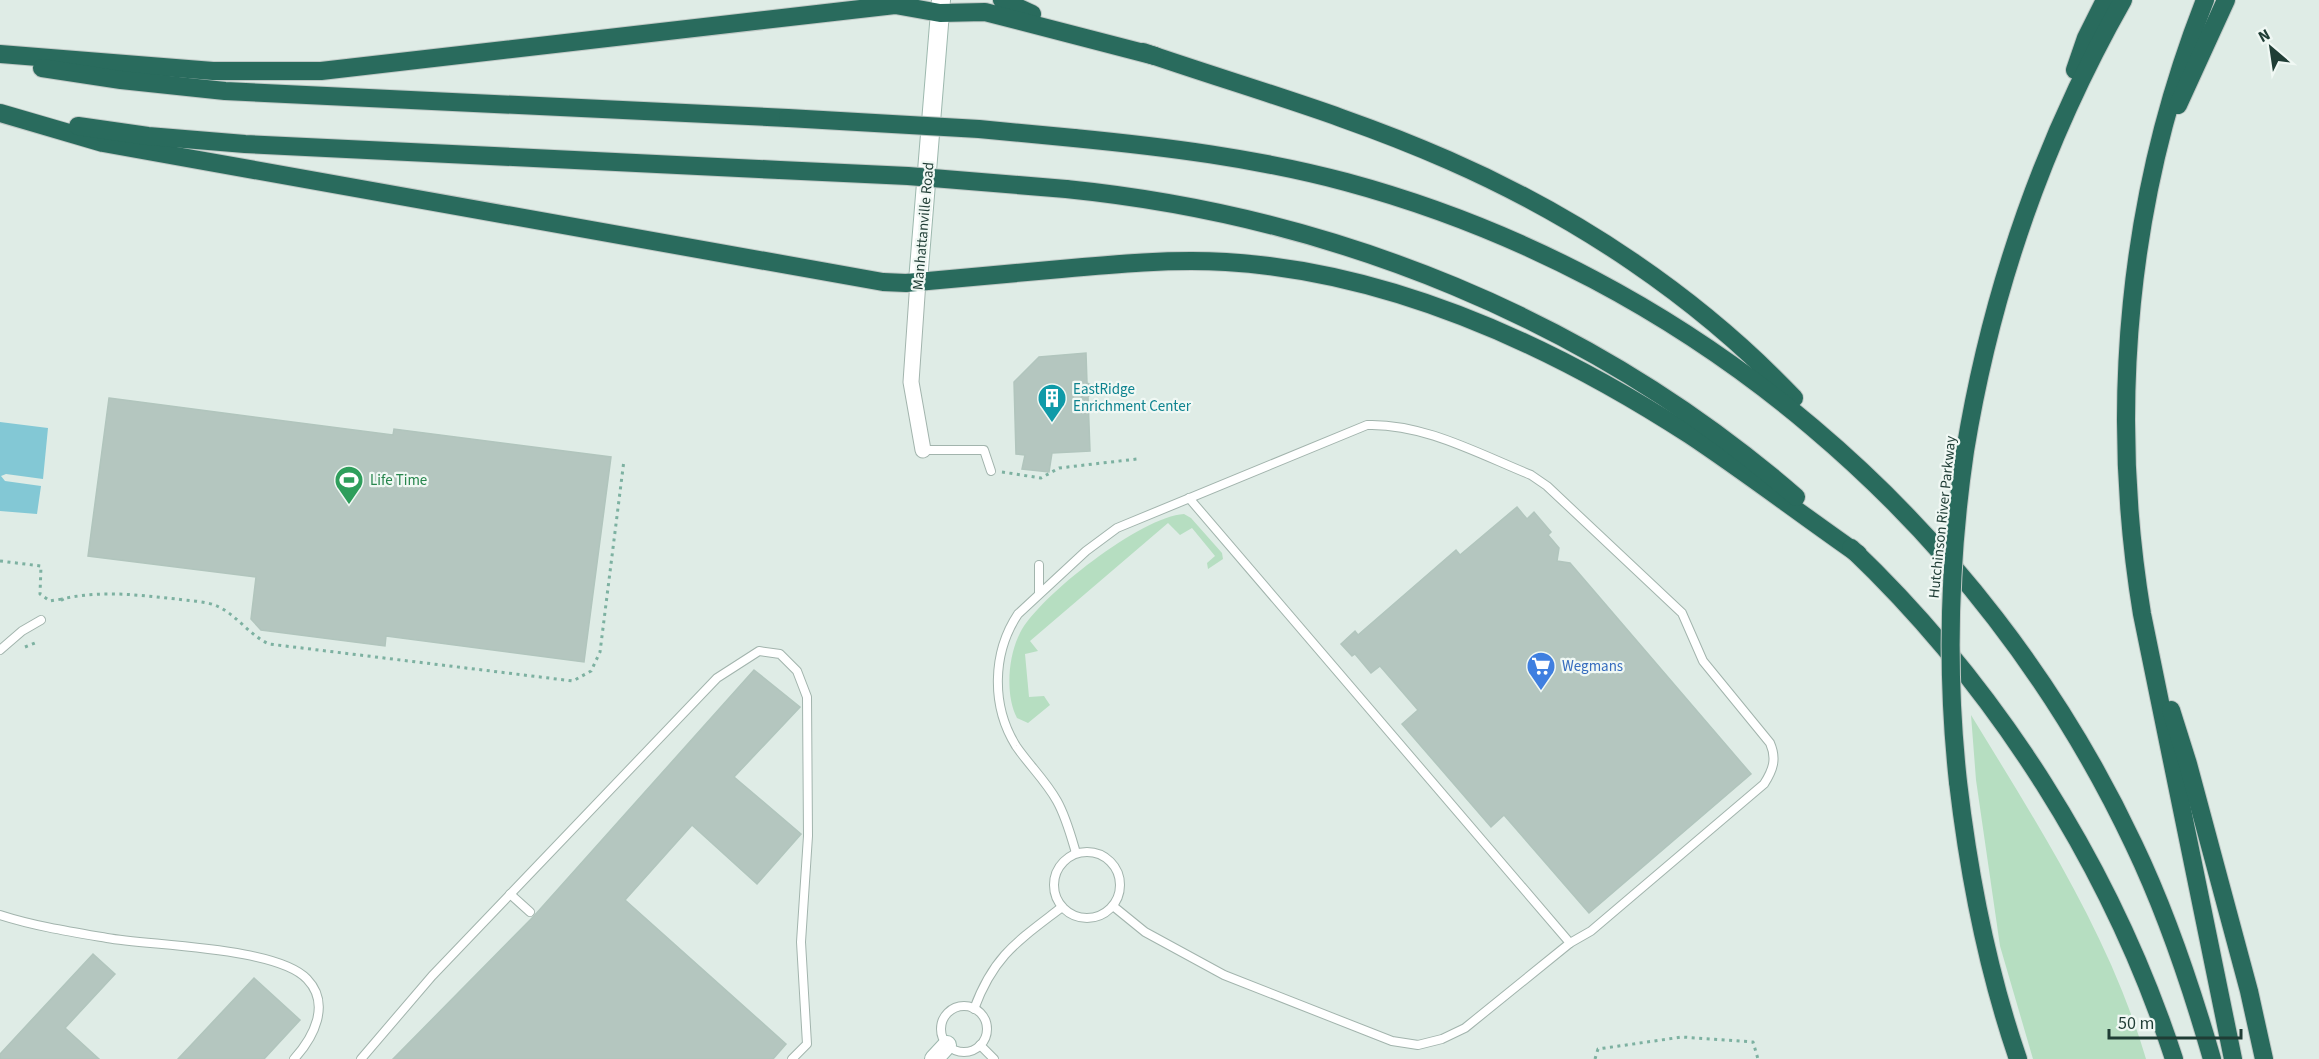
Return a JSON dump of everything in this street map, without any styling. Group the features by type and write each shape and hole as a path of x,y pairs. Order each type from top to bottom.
{"highway":[{"path":"1002,0 1026,12 1277,95 1424,150 1494,182 1564,218 1635,263 1732,340 1786,389 1918,525 1981,599 2037,675 2084,749 2120,816 2162,908 2187,976 2212,1059"},
{"path":"2055,136 2076,64 2105,0"},
{"name":"Hutchinson River Parkway","path":"2018,1059 1981,927 1969,864 1958,782 1952,702 1951,605 1954,541 1965,451 1978,381 2001,287 2031,196 2055,136 2082,76 2123,0"},
{"path":"2205,0 2177,80 2160,141 2137,255 2126,393 2130,520 2148,645 2233,1059"},
{"path":"2160,141 2198,66 2226,0"},
{"path":"0,54 213,71 302,72 480,54 868,6 895,5 941,6 985,12 1155,56"},
{"path":"0,59 100,77 225,91 979,129 1186,149 1313,174 1405,200 1497,234 1612,290 1705,345 1775,395 1872,479"},
{"path":"0,112 103,143 719,250 849,277 895,283 1117,264 1207,261 1301,271 1394,292 1482,326 1558,361 1620,394 1692,437 1858,554"},
{"path":"0,112 114,132 245,144 927,177 1066,189 1189,206 1282,227 1404,265 1492,302 1605,360 1687,412 1764,470 1858,554 1904,601 1959,665 2045,788 2081,848 2124,933 2174,1059"},
{"path":"2148,645 2188,764 2264,1059"}],"street":[{"name":"Manhattanville Road","path":"923,450 911,382 941,6"},
{"path":"934,1059 947,1045"}],"lane":[{"path":"1076,854 1059,804 1009,731 998,695 999,658 1009,627 1018,614 1039,593 1117,528 1366,425 1390,424 1411,428 1539,479 1682,613 1703,661 1770,743 1775,753 1773,770 1764,784 1591,931 1570,943 1466,1028 1430,1042 1404,1044 1224,975 1145,932 1113,906"},
{"path":"923,450 984,450 991,471"},
{"path":"1189,498 1570,943"},
{"path":"1039,565 1039,593"},
{"path":"0,650 22,631 41,620"},
{"path":"361,1059 406,1005 717,678 759,651 780,654 797,671 807,697 808,836 801,942 807,1044 792,1059"},
{"path":"1089,852 1099,854 1116,868 1120,890 1113,906 1099,917 1088,919 1076,917 1062,907 1054,893 1056,873 1061,864 1076,854 1089,852"},
{"path":"510,894 531,912"},
{"path":"974,1009 990,970 1003,956 1062,907"},
{"path":"0,915 20,922 108,938 258,957 287,966 307,978 319,995 319,1016 307,1045 294,1059"},
{"path":"961,1006 974,1009 982,1015 987,1028 980,1045 963,1052 947,1045 941,1027 948,1013 961,1006"},
{"path":"980,1045 994,1059"}],"path":[{"path":"991,471 1041,478 1059,468 1137,459"},
{"path":"0,561 41,566 40,594 48,601 91,593 127,593 194,601 219,607 253,635 269,644 557,682 573,681 591,671 600,652 624,460"},
{"path":"1595,1059 1598,1049 1682,1037 1753,1042 1758,1059"}],"green space":[{"path":"1184,514 1191,518 1222,553 1223,559 1208,569 1207,563 1215,556 1192,528 1180,535 1168,523 1030,641 1038,651 1025,654 1029,697 1044,696 1050,705 1028,723 1017,718 1011,698 1011,664 1016,642 1031,617 1093,560 1143,528 1166,518"},
{"path":"1971,715 2046,839 2092,924 2131,1013 2146,1059 2033,1059 2000,946 1976,780"}],"water":[{"path":"0,422 48,428 43,479 6,474 1,476 5,481 41,486 37,514 0,511"}],"building":[{"name":"EastRidge Enrichment Center","path":"1086,353 1087,383 1095,387 1088,397 1090,451 1052,453 1049,472 1022,469 1025,455 1016,454 1014,382 1039,357"},
{"name":"Life Time","path":"109,398 393,435 394,429 611,457 584,662 386,636 385,646 261,630 251,619 256,577 88,556"},
{"name":"Wegmans","path":"1517,507 1527,519 1534,512 1551,532 1548,535 1559,548 1557,561 1570,563 1751,774 1589,913 1504,815 1491,827 1402,724 1418,710 1380,666 1371,673 1355,654 1352,656 1341,644 1355,631 1358,635 1456,550 1460,555"},
{"path":"754,670 800,707 734,777 801,834 757,884 692,825 625,900 786,1044 773,1059 393,1059 534,916"},
{"path":"93,954 115,974 65,1028 99,1059 0,1059 0,1054"},
{"path":"254,978 300,1020 264,1059 178,1059"}],"place":[{"name":"EastRidge Enrichment Center","path":"1052,424"},
{"name":"Life Time","path":"349,506"},
{"name":"Wegmans","path":"1541,692"}]}
